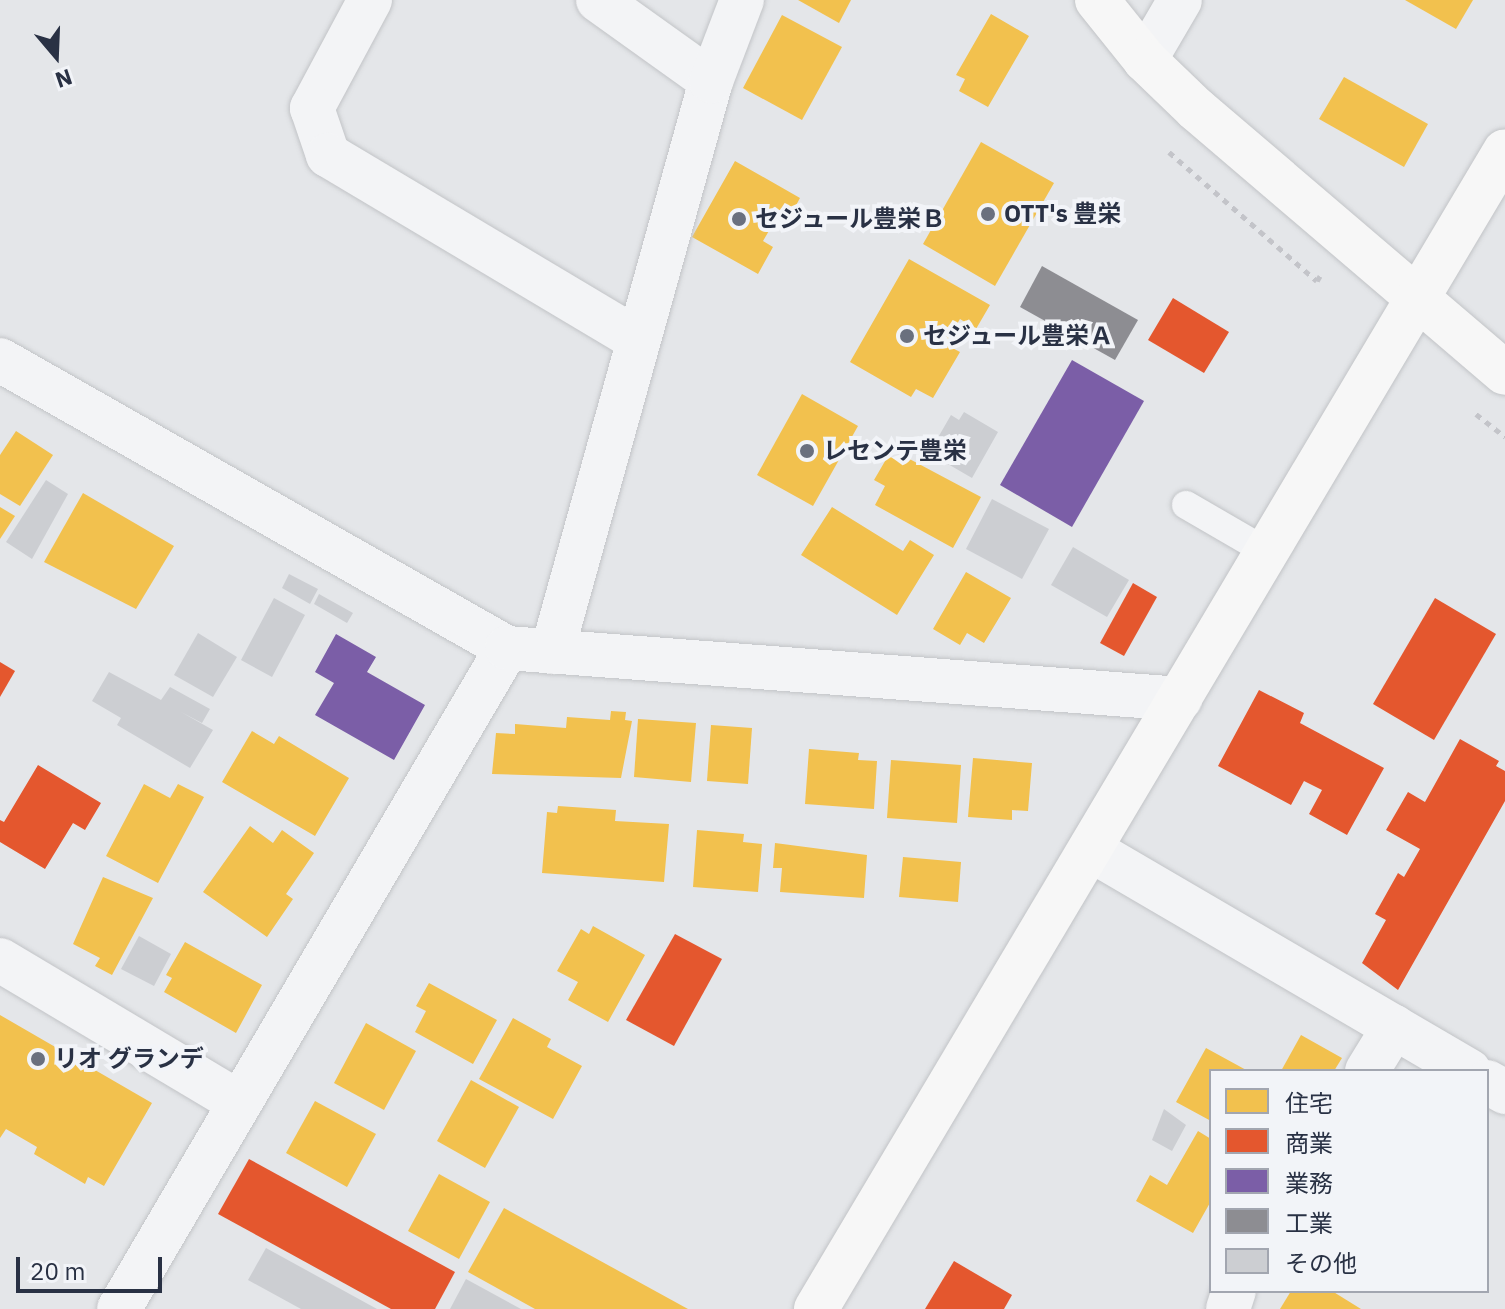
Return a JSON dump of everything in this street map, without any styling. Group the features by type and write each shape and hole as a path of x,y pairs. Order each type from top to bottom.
{"street":[{"path":"370,0 312,108 328,155 638,340"},
{"path":"598,0 711,81"},
{"path":"552,652 711,81 742,0"},
{"path":"1097,0 1145,60 1505,373"},
{"path":"1145,60 1180,0"},
{"path":"816,1309 1505,151"},
{"path":"0,360 507,648 1180,699"},
{"path":"119,1309 507,648"},
{"path":"1091,850 1466,1069"},
{"path":"0,960 240,1103"},
{"path":"1368,1069 1394,1027"}],"lane":[{"path":"1186,505 1267,552"}],"building: 住宅":[{"path":"798,0 851,0 839,23"},
{"path":"1405,0 1473,0 1456,29"},
{"path":"991,14 1029,36 988,107 959,91 965,79 956,75"},
{"path":"782,15 842,47 802,120 743,88"},
{"path":"1344,77 1428,124 1404,167 1319,119"},
{"name":"OTT's 豊栄","path":"981,142 1054,183 995,286 923,244"},
{"name":"セジュール豊栄Ｂ","path":"735,161 800,198 787,222 777,217 763,241 773,247 758,274 692,237"},
{"name":"セジュール豊栄Ａ","path":"909,259 990,305 976,329 960,319 945,344 960,352 933,398 916,389 911,397 850,362"},
{"name":"レセンテ豊栄","path":"802,394 858,426 813,506 757,475"},
{"path":"16,431 53,455 20,506 0,494 0,455"},
{"path":"902,455 981,497 953,548 875,505 885,486 874,480 888,456 899,461"},
{"path":"83,493 174,546 136,609 44,562"},
{"path":"0,507 15,516 0,539"},
{"path":"832,507 903,551 910,540 934,555 897,615 801,555"},
{"path":"966,572 1011,598 984,643 967,633 960,645 933,629"},
{"path":"611,711 626,712 625,720 632,721 621,778 492,774 496,733 515,734 515,724 566,728 567,717 610,720"},
{"path":"638,719 696,723 691,782 634,777"},
{"path":"711,725 752,728 748,784 707,781"},
{"path":"252,731 274,744 279,736 349,778 315,836 222,782"},
{"path":"809,749 859,753 858,760 877,761 874,809 805,804"},
{"path":"973,758 1032,763 1028,811 1012,810 1012,820 968,817"},
{"path":"891,760 961,765 957,823 887,818"},
{"path":"144,784 170,798 178,784 204,797 158,883 106,856"},
{"path":"558,806 616,810 615,821 669,824 664,882 542,873 547,812 557,813"},
{"path":"250,826 273,843 282,830 314,853 286,894 293,899 267,937 203,892"},
{"path":"697,830 744,834 743,842 762,844 758,892 693,887"},
{"path":"775,843 867,855 864,898 780,892 782,868 773,868"},
{"path":"903,857 961,862 958,902 899,897"},
{"path":"103,877 153,898 112,975 95,966 100,958 73,944"},
{"path":"593,926 645,955 608,1022 568,1000 578,982 557,971 581,929 589,934"},
{"path":"185,942 262,985 236,1033 164,992 172,978 166,975"},
{"path":"429,983 497,1020 473,1064 415,1032 426,1011 416,1006"},
{"name":"リオ グランデ","path":"0,1015 152,1103 104,1186 88,1177 85,1184 34,1154 37,1147 6,1129 0,1138"},
{"path":"513,1018 551,1039 547,1047 582,1066 553,1119 479,1079"},
{"path":"366,1023 416,1051 384,1110 334,1083"},
{"path":"1301,1035 1342,1058 1335,1069 1282,1069"},
{"path":"1206,1048 1244,1069 1209,1069 1209,1120 1176,1102"},
{"path":"471,1080 519,1107 485,1168 437,1141"},
{"path":"315,1101 376,1134 347,1187 286,1153"},
{"path":"1198,1131 1209,1138 1209,1205 1193,1233 1136,1201 1150,1175 1167,1185"},
{"path":"439,1174 490,1202 459,1259 408,1231"},
{"path":"504,1208 688,1309 535,1309 468,1272"},
{"path":"1290,1293 1335,1293 1361,1309 1280,1309"}],"building: 商業":[{"path":"1173,298 1229,332 1204,373 1148,340"},
{"path":"1133,583 1157,597 1124,656 1100,643"},
{"path":"1435,598 1496,634 1434,740 1373,704"},
{"path":"0,662 15,671 0,697"},
{"path":"1259,690 1304,713 1300,723 1384,768 1347,835 1309,814 1322,790 1304,781 1291,805 1218,766"},
{"path":"1460,739 1499,761 1496,766 1505,771 1505,801 1398,990 1362,963 1386,920 1375,914 1398,873 1404,877 1420,849 1386,830 1408,792 1425,802"},
{"path":"38,765 101,803 85,830 73,823 45,869 0,842 0,820 4,822"},
{"path":"675,934 722,959 674,1046 626,1020"},
{"path":"249,1159 455,1272 435,1309 391,1309 218,1214"},
{"path":"954,1261 1012,1295 1004,1309 925,1309"}],"building: 業務":[{"path":"1072,360 1144,401 1072,527 1000,485"},
{"path":"336,634 376,657 367,672 425,705 394,760 315,715 334,683 315,672"}],"building: 工業":[{"path":"1042,266 1138,320 1115,360 1020,307"}],"building: その他":[{"path":"964,412 998,432 972,478 929,453 951,415 959,420"},
{"path":"46,480 68,494 32,559 6,542"},
{"path":"992,499 1049,529 1022,579 966,549"},
{"path":"1073,547 1129,580 1107,617 1051,585"},
{"path":"289,574 318,589 310,604 282,588"},
{"path":"319,594 353,613 347,623 314,604"},
{"path":"274,598 305,615 272,677 241,660"},
{"path":"198,633 237,657 213,697 174,675"},
{"path":"109,672 161,700 170,687 210,709 202,723 181,712 213,730 190,768 117,725 121,718 92,701"},
{"path":"139,936 171,954 154,986 121,969"},
{"path":"1164,1109 1186,1125 1172,1151 1152,1140"},
{"path":"266,1248 377,1309 301,1309 248,1280"},
{"path":"466,1279 521,1309 450,1309"}],"place":[{"name":"OTT's 豊栄","path":"988,214"},
{"name":"セジュール豊栄Ｂ","path":"739,219"},
{"name":"セジュール豊栄Ａ","path":"907,336"},
{"name":"レセンテ豊栄","path":"807,451"},
{"name":"リオ グランデ","path":"38,1059"}]}
